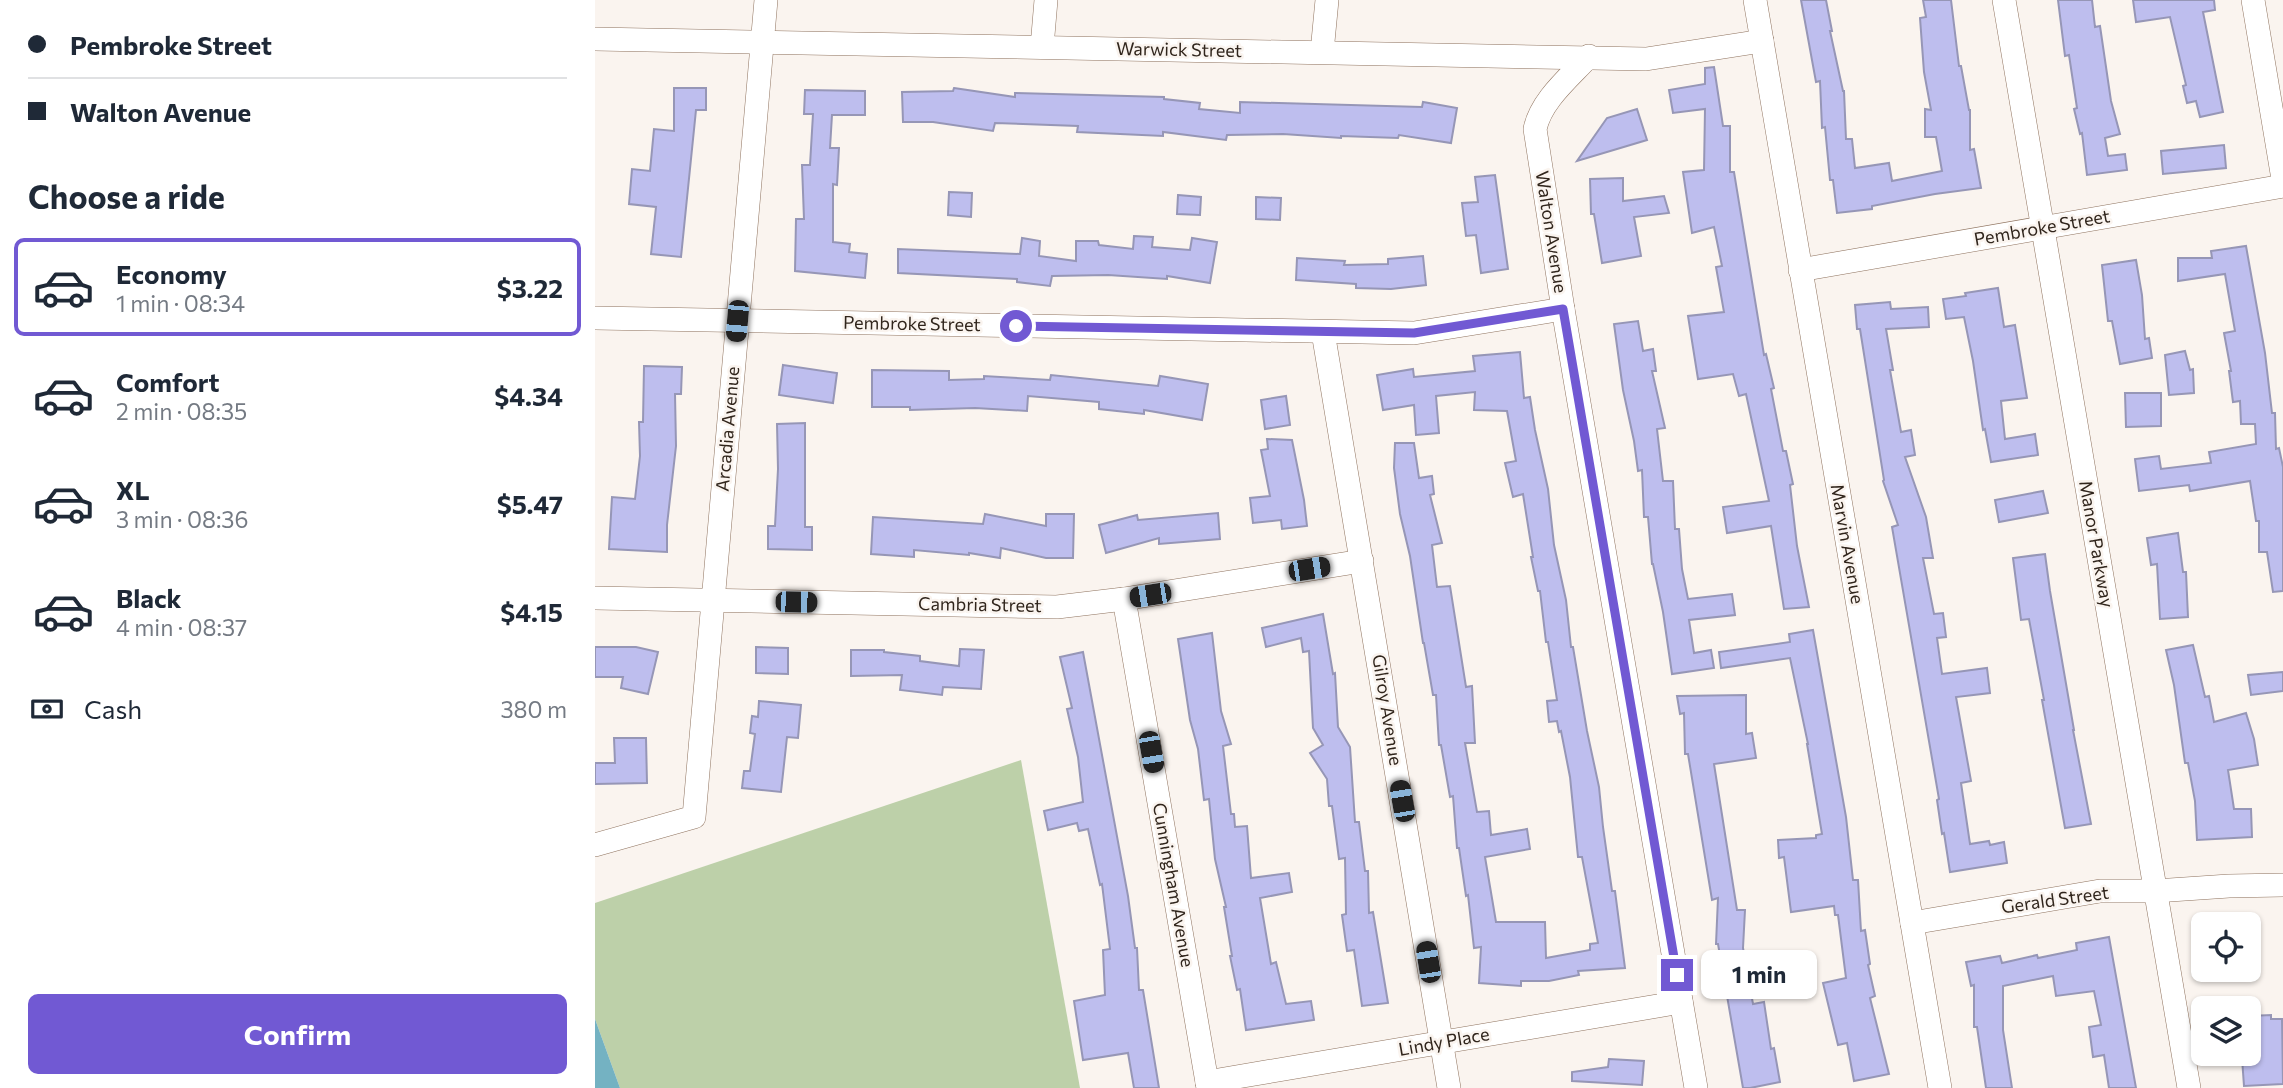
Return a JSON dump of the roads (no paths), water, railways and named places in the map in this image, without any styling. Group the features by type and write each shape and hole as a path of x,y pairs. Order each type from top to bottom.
{"street":[{"name":"Arcadia Avenue","path":"595,845 694,817 766,0"},
{"path":"1042,47 1046,0"},
{"path":"1322,52 1327,0"},
{"name":"Marvin Avenue","path":"1755,0 1940,1088"},
{"name":"Manor Parkway","path":"2004,0 2189,1088"},
{"path":"2253,0 2283,177"},
{"name":"Warwick Street","path":"595,39 1646,59 1762,41"},
{"name":"Walton Avenue","path":"1589,56 1545,106 1535,129 1563,309 1696,1088"},
{"name":"Pembroke Street","path":"1800,270 2042,228 2283,177"},
{"name":"Pembroke Street","path":"595,318 1414,333 1563,309"},
{"name":"Gilroy Avenue","path":"1324,332 1449,1088"},
{"name":"Cambria Street","path":"595,598 1056,607 1124,599 1362,561"},
{"name":"Cunningham Avenue","path":"1124,599 1207,1085"},
{"name":"Gerald Street","path":"1912,923 2100,891 2283,886"},
{"name":"Lindy Place","path":"1207,1085 1681,1002"}],"water":[{"path":"595,1019 620,1088 595,1088"}]}
